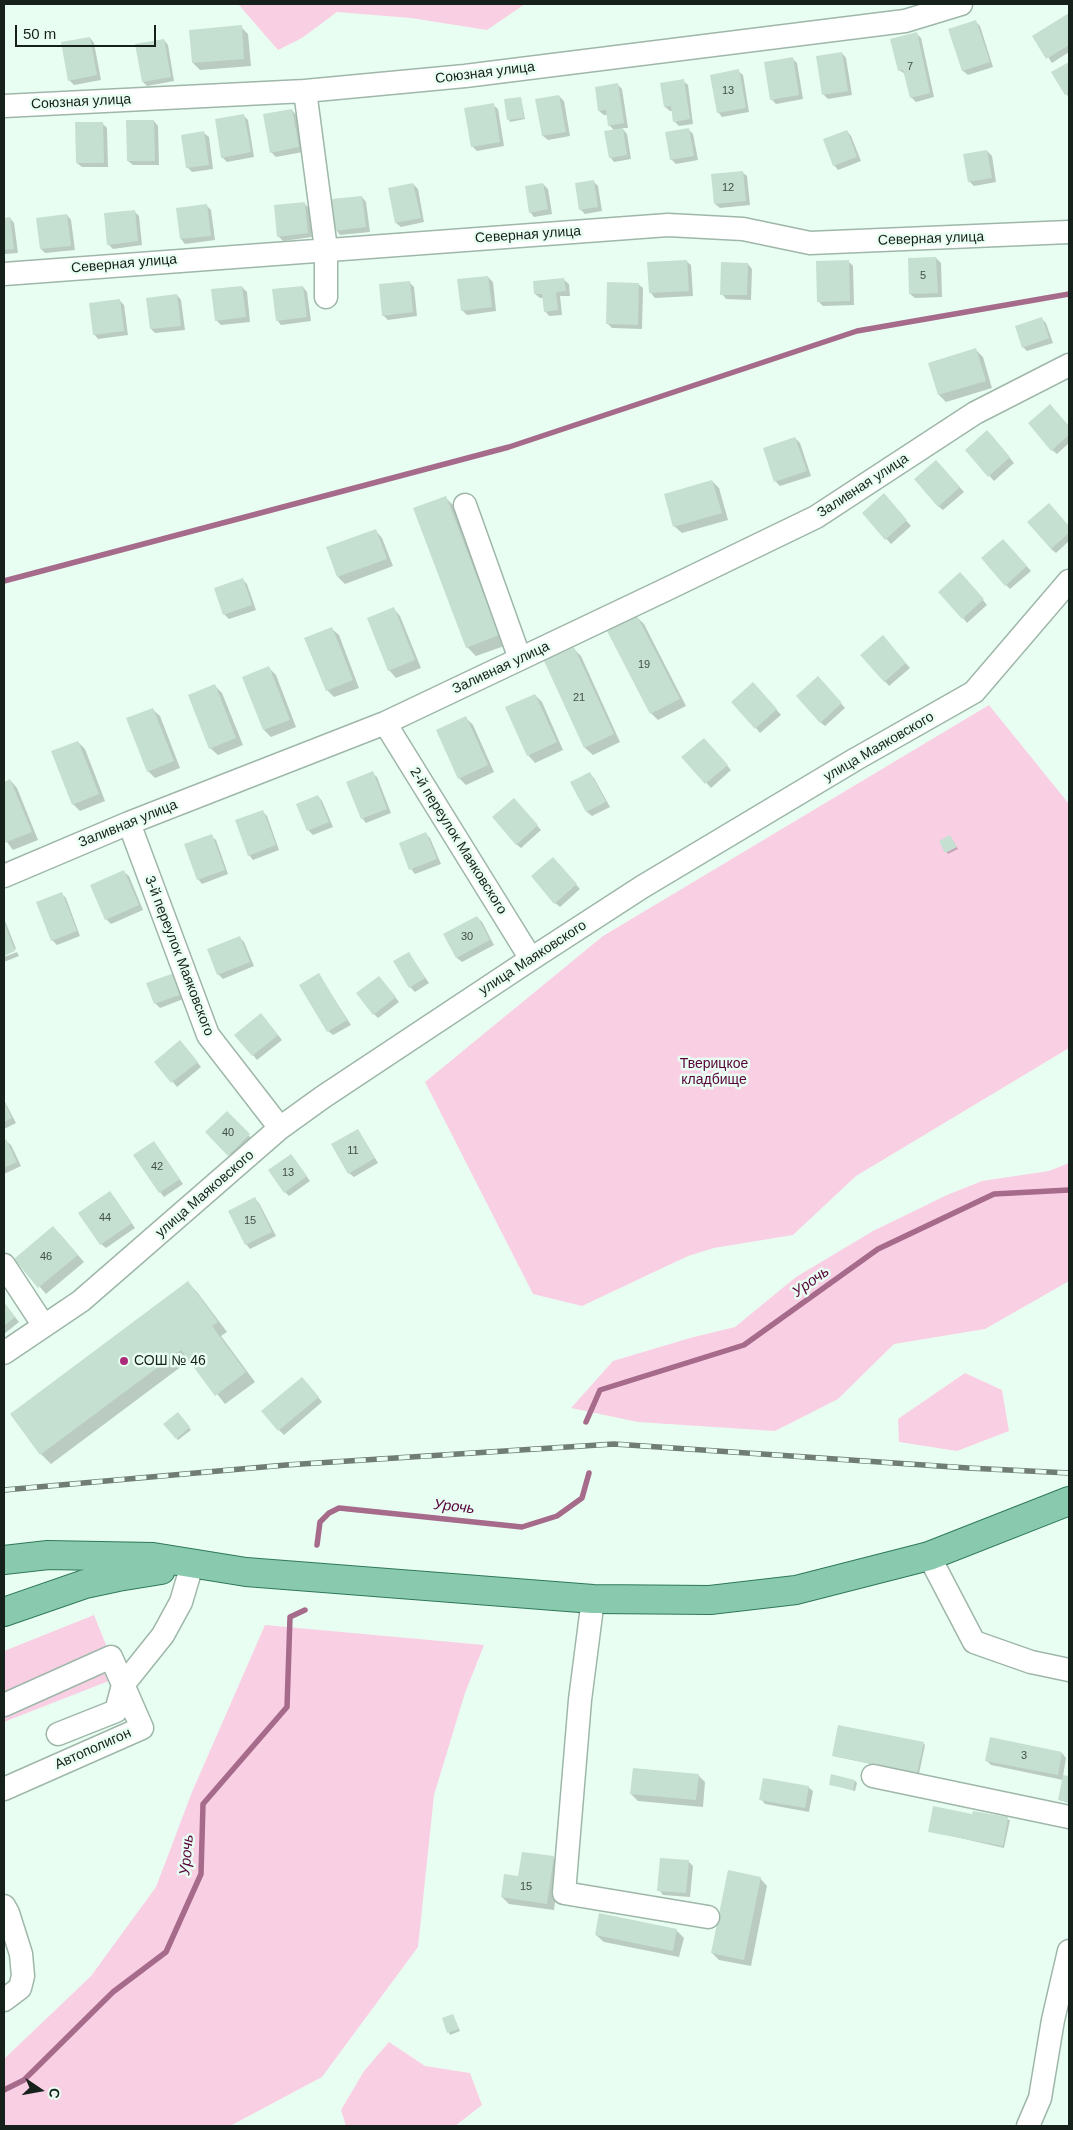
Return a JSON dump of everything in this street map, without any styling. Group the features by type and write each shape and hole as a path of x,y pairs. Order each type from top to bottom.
{"main road":[{"path":"4,1560 48,1555 153,1557 192,1565 246,1572 593,1599 710,1600 796,1590 929,1556 1069,1501"},
{"path":"4,1612 85,1584 118,1576 192,1565"}],"street":[{"name":"Союзная улица","path":"4,106 305,91 465,76 906,22 961,4"},
{"path":"305,91 326,248 326,297"},
{"name":"Северная улица","path":"4,274 326,248 668,225 743,229 810,243 1061,233"},
{"name":"Заливная улица","path":"4,876 129,823 385,723 816,517 976,413 1069,365"},
{"path":"465,505 520,659"},
{"name":"улица Маяковского","path":"4,1353 82,1301 280,1128 531,959 642,887 856,759 974,692 1069,581"},
{"name":"2-й переулок Маяковского","path":"385,723 531,959"},
{"name":"3-й переулок Маяковского","path":"129,823 208,1035 280,1128"},
{"path":"4,1266 44,1326"},
{"path":"929,1556 974,1642 1031,1662 1069,1670"},
{"path":"58,1734 116,1711 123,1684 163,1635 181,1602 192,1565"},
{"path":"593,1599 580,1700 564,1892 708,1917"},
{"name":"Автополигон","path":"4,1705 111,1657 142,1728 4,1789"},
{"path":"874,1776 1069,1817"},
{"path":"4,1906 21,1954 23,1976 20,1988 4,2000"},
{"path":"1028,2126 1040,2098 1061,2020 1069,1951"}],"green space":[{"path":"238,4 525,4 487,30 411,18 337,12 302,38 278,50"},
{"name":"Тверицкое кладбище","path":"989,705 1069,804 1069,1048 856,1176 793,1235 714,1248 688,1256 582,1306 533,1294 425,1082 603,936"},
{"path":"1069,1163 1069,1281 985,1329 894,1344 838,1399 775,1431 638,1422 571,1408 613,1361 735,1327 796,1277 873,1231 947,1195 982,1181 1049,1171"},
{"path":"965,1373 1002,1390 1009,1431 957,1451 899,1442 898,1419"},
{"path":"94,1615 119,1677 4,1722 4,1651"},
{"path":"265,1625 484,1645 465,1693 434,1795 418,1947 322,2077 230,2126 4,2126 4,2059 91,1976 156,1887 192,1792"},
{"path":"389,2042 425,2066 470,2073 482,2105 455,2126 346,2126 341,2110 364,2071"}],"building":[{"path":"1069,13 1069,45 1046,59 1032,36"},
{"path":"976,20 990,62 962,71 948,29"},
{"path":"242,25 244,59 192,63 189,30"},
{"path":"917,32 930,93 910,98 903,70 898,71 890,39"},
{"path":"90,37 97,75 68,81 61,42"},
{"path":"164,39 171,77 142,82 135,44"},
{"path":"842,52 848,91 822,95 816,56"},
{"path":"793,57 799,95 770,100 764,62"},
{"path":"1069,62 1069,93 1065,95 1051,72"},
{"path":"739,69 746,108 717,113 710,75"},
{"path":"684,79 690,119 673,122 671,106 664,107 660,83"},
{"path":"618,83 624,123 608,126 606,110 598,111 595,87"},
{"path":"559,95 566,132 542,136 535,99"},
{"path":"521,97 524,118 507,120 504,99"},
{"path":"494,103 500,142 471,147 464,108"},
{"path":"292,109 299,147 270,153 263,114"},
{"path":"244,114 251,152 221,158 215,119"},
{"path":"126,120 154,120 155,161 127,161"},
{"path":"75,122 103,122 104,163 76,163"},
{"path":"623,128 627,155 609,158 604,131"},
{"path":"689,128 694,156 670,160 665,132"},
{"path":"847,130 857,157 833,166 823,139"},
{"path":"204,131 209,165 186,168 181,135"},
{"path":"987,150 992,178 968,182 963,154"},
{"path":"743,171 746,201 714,204 711,174"},
{"path":"594,180 598,207 579,210 575,183"},
{"path":"413,183 421,218 395,223 388,188"},
{"path":"543,183 548,209 529,213 525,186"},
{"path":"362,196 366,227 334,231 331,199"},
{"path":"305,202 308,233 277,237 274,205"},
{"path":"207,204 211,236 180,239 176,208"},
{"path":"135,210 138,241 107,245 104,213"},
{"path":"67,214 71,246 40,249 36,218"},
{"path":"10,217 14,249 4,250 4,218"},
{"path":"936,257 938,293 909,294 908,258"},
{"path":"687,260 689,291 649,293 647,262"},
{"path":"849,260 850,301 817,302 816,261"},
{"path":"721,262 748,263 747,295 720,295"},
{"path":"488,276 492,307 461,311 457,279"},
{"path":"564,278 566,291 556,292 558,310 544,312 542,294 534,294 533,281"},
{"path":"410,281 413,312 382,316 379,284"},
{"path":"607,282 639,283 638,325 606,324"},
{"path":"242,286 246,317 215,321 211,289"},
{"path":"303,286 307,317 276,321 272,289"},
{"path":"177,294 181,326 150,329 146,298"},
{"path":"120,299 124,331 93,335 89,303"},
{"path":"1042,317 1049,338 1022,348 1015,326"},
{"path":"976,348 986,381 938,395 928,363"},
{"path":"1050,404 1069,426 1069,435 1051,451 1028,423"},
{"path":"987,430 1010,457 988,477 965,450"},
{"path":"795,437 807,471 774,482 763,448"},
{"path":"936,460 960,487 938,507 914,479"},
{"path":"712,480 722,513 673,527 664,494"},
{"path":"884,493 907,520 885,540 862,513"},
{"path":"446,496 499,635 466,648 413,508"},
{"path":"1049,503 1069,526 1069,533 1051,549 1027,522"},
{"path":"376,529 387,559 337,577 326,547"},
{"path":"1003,539 1027,566 1005,586 981,558"},
{"path":"960,572 984,599 962,619 938,592"},
{"path":"243,578 252,605 223,615 214,588"},
{"path":"394,607 415,660 388,671 367,618"},
{"path":"637,616 680,699 650,714 607,631"},
{"path":"332,627 353,680 326,691 304,638"},
{"path":"883,635 906,663 884,682 860,655"},
{"path":"574,647 614,734 584,748 544,661"},
{"path":"269,666 290,720 263,730 242,677"},
{"path":"818,676 842,703 820,723 796,696"},
{"path":"753,682 777,709 755,729 731,702"},
{"path":"215,684 236,738 209,749 188,695"},
{"path":"535,694 557,742 527,756 505,707"},
{"path":"153,708 174,761 147,772 126,718"},
{"path":"466,716 488,765 458,779 436,730"},
{"path":"704,738 728,765 705,784 681,757"},
{"path":"78,741 99,794 72,805 51,751"},
{"path":"373,771 387,809 361,819 346,782"},
{"path":"590,772 606,802 586,812 570,782"},
{"path":"10,779 32,832 4,843 4,782"},
{"path":"318,795 329,822 307,831 296,804"},
{"path":"514,798 538,825 516,845 492,817"},
{"path":"263,810 276,845 248,856 235,820"},
{"path":"426,832 437,859 409,870 399,843"},
{"path":"212,834 225,870 197,880 184,844"},
{"path":"950,835 957,847 945,853 939,841"},
{"path":"553,857 577,884 554,904 531,876"},
{"path":"124,870 139,905 105,920 90,885"},
{"path":"62,892 77,931 51,941 36,902"},
{"path":"477,916 490,940 456,958 443,934"},
{"path":"4,922 15,951 4,956"},
{"path":"240,936 250,962 217,975 207,949"},
{"path":"409,952 425,978 409,988 393,961"},
{"path":"174,973 182,994 154,1004 146,983"},
{"path":"319,973 347,1020 327,1032 299,985"},
{"path":"379,976 396,997 373,1015 356,993"},
{"path":"261,1013 278,1035 252,1056 234,1035"},
{"path":"180,1040 198,1062 171,1083 154,1062"},
{"path":"4,1101 12,1118 4,1122"},
{"path":"227,1111 250,1134 228,1156 205,1132"},
{"path":"358,1129 375,1158 348,1174 331,1144"},
{"path":"6,1139 17,1162 4,1168 4,1140"},
{"path":"154,1141 180,1179 159,1193 133,1155"},
{"path":"291,1154 307,1176 284,1193 268,1170"},
{"path":"110,1191 132,1223 100,1245 78,1213"},
{"path":"255,1197 272,1232 245,1245 228,1211"},
{"path":"53,1226 78,1255 38,1288 14,1259"},
{"name":"СОШ № 46","path":"188,1281 218,1322 212,1326 246,1372 215,1396 181,1350 40,1455 10,1414"},
{"path":"4,1302 15,1317 4,1326"},
{"path":"302,1377 319,1397 278,1431 261,1411"},
{"path":"178,1412 190,1427 176,1439 163,1424"},
{"path":"838,1725 924,1742 917,1773 832,1756"},
{"path":"990,1737 1062,1752 1058,1775 985,1761"},
{"path":"633,1768 699,1774 696,1800 630,1794"},
{"path":"831,1774 855,1780 853,1790 829,1785"},
{"path":"1063,1775 1069,1776 1069,1802 1058,1800"},
{"path":"763,1778 809,1786 805,1808 759,1800"},
{"path":"933,1806 972,1814 973,1811 1008,1817 1003,1846 928,1832"},
{"path":"522,1852 554,1856 547,1904 501,1897 504,1874 518,1876"},
{"path":"660,1858 689,1860 686,1893 657,1891"},
{"path":"728,1870 761,1877 744,1960 711,1953"},
{"path":"599,1913 677,1929 673,1951 595,1935"},
{"path":"453,2014 459,2029 447,2033 442,2018"}],"waterway":[{"path":"4,581 509,447 857,331 1069,294"},
{"name":"Урочь","path":"586,1422 600,1390 744,1345 878,1249 994,1194 1069,1190"},
{"name":"Урочь","path":"317,1545 320,1522 329,1513 339,1508 522,1527 557,1516 582,1498 589,1473"},
{"name":"Урочь","path":"4,2090 24,2080 113,1992 166,1952 201,1874 203,1804 287,1707 290,1617 305,1610"}],"railway":[{"path":"4,1490 286,1465 614,1444 1069,1473"}],"place":[{"name":"СОШ № 46","path":"124,1361"}]}
